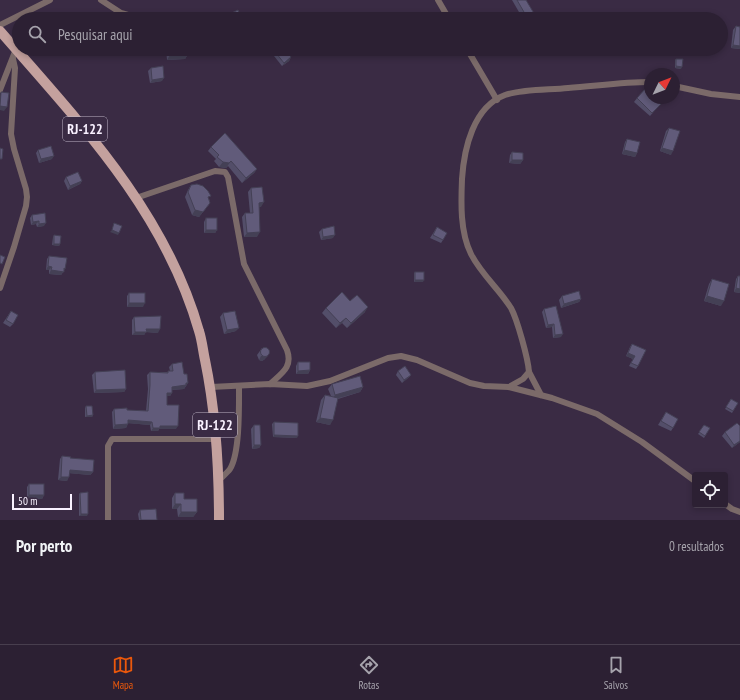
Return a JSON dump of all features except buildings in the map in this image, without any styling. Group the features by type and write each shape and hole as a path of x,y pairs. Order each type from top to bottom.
{"main road":[{"name":"RJ-122","path":"0,30 12,49"},
{"name":"RJ-122","path":"17,56 85,129 120,173 157,229 170,255 200,332 211,387 217,439 219,520"}],"street":[{"path":"26,12 50,0"},
{"path":"101,0 119,12"},
{"path":"438,0 445,12"},
{"path":"0,25 12,19"},
{"path":"0,90 14,56"},
{"path":"0,288 14,247 26,206 27,197 11,134 15,56"},
{"path":"471,56 497,100"},
{"path":"541,395 529,372 511,308 483,272 471,253 463,224 461,201 463,170 467,147 474,125 484,110 506,95 523,92 644,82"},
{"path":"680,87 711,94 740,97"},
{"path":"136,198 215,171 225,172 228,177 244,264 290,356 290,362 287,368 270,384"},
{"path":"211,387 270,384 307,386 330,381 388,358 401,356 417,360 470,383 484,386 509,387 541,395 597,414 642,442 692,479"},
{"path":"509,387 523,379 529,372"},
{"path":"219,480 230,469 233,462 238,432 240,386"},
{"path":"108,520 108,446 112,440 217,439"},
{"path":"728,506 740,512"}]}
